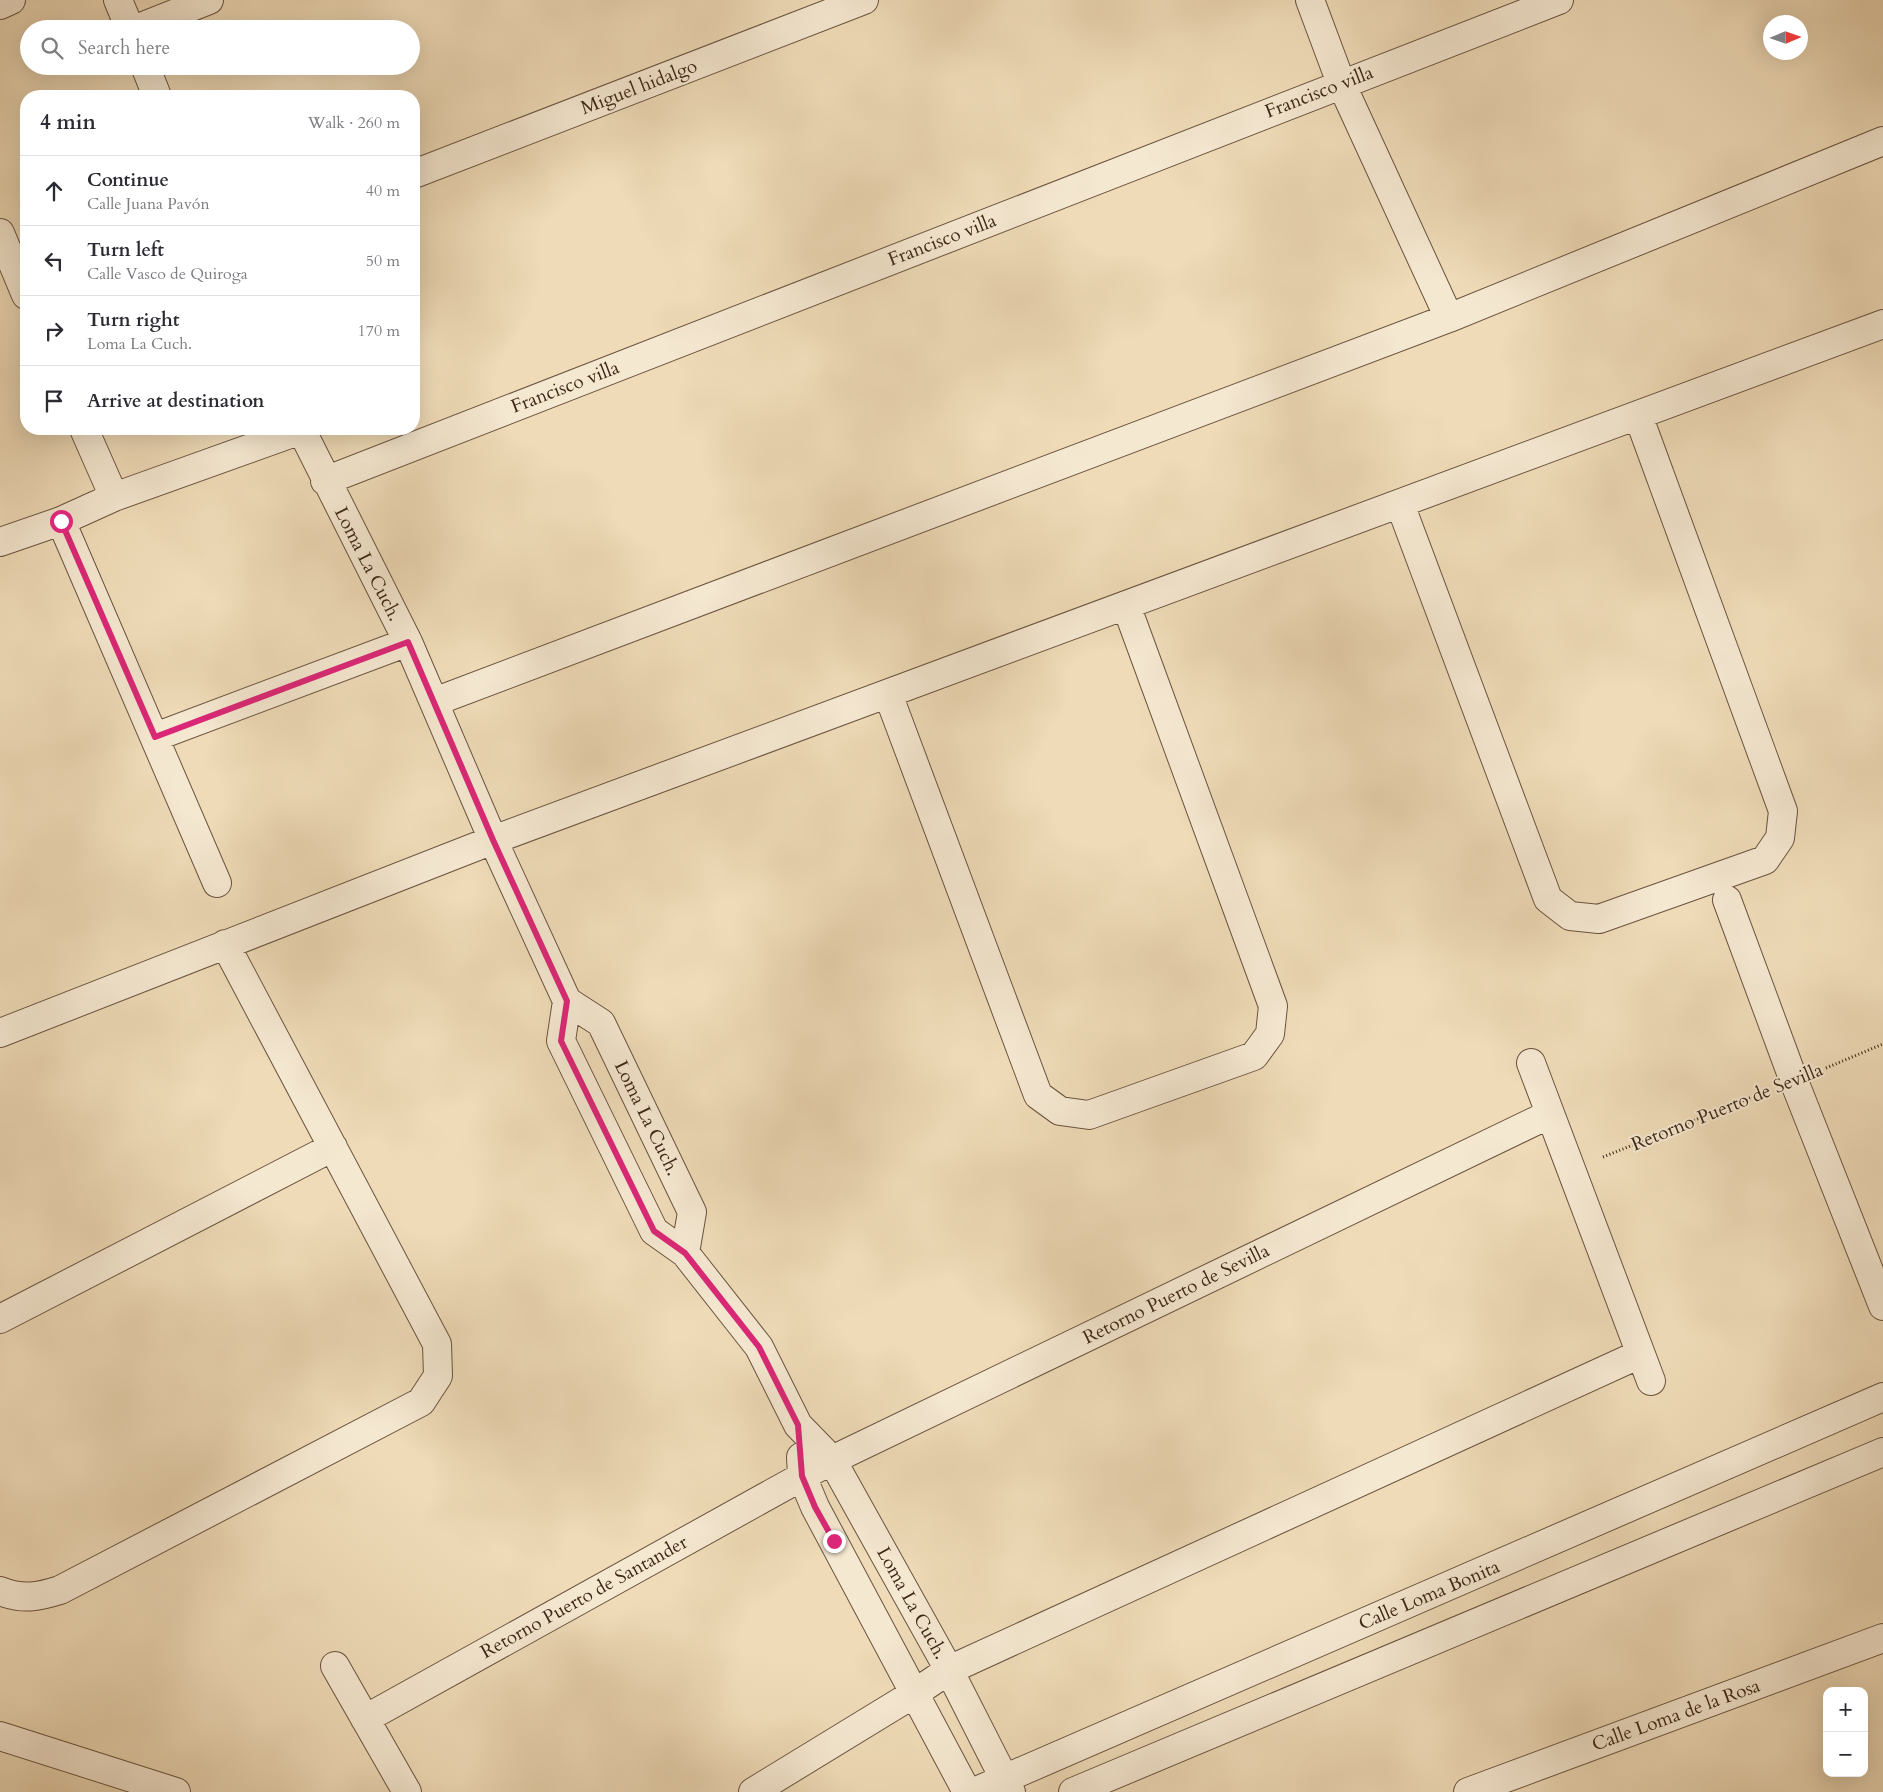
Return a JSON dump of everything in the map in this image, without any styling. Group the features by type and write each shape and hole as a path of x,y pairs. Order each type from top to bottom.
{"street":[{"path":"0,5 11,0"},
{"path":"118,0 126,20"},
{"path":"159,20 209,0"},
{"name":"Miguel hidalgo","path":"420,172 864,0"},
{"path":"1310,0 1341,83 1449,318"},
{"name":"Francisco villa","path":"325,480 1558,0"},
{"path":"149,75 155,90"},
{"path":"434,702 1449,318 1883,140"},
{"path":"0,233 20,281"},
{"path":"0,1032 493,840 1883,324"},
{"path":"1400,504 1548,899 1570,916 1599,919 1765,860 1780,838 1783,811 1638,415"},
{"path":"87,435 114,497"},
{"path":"0,542 61,521 114,497 284,435"},
{"name":"Loma La Cuch.","path":"304,435 408,642 493,840 567,1001 601,1023 692,1212 685,1253"},
{"path":"61,521 217,883"},
{"path":"888,694 1038,1095 1060,1111 1089,1115 1254,1056 1270,1034 1273,1006 1126,605"},
{"path":"155,737 408,642"},
{"path":"1728,900 1794,1081 1883,1306"},
{"path":"0,1590 10,1595 37,1597 60,1590 421,1402 438,1376 437,1344 226,944"},
{"name":"Loma La Cuch.","path":"567,1001 561,1041 654,1231 685,1253 759,1347 798,1425 832,1460 949,1670 1008,1786"},
{"path":"1531,1063 1651,1381"},
{"name":"Retorno Puerto de Sevilla","path":"802,1476 1550,1114"},
{"path":"0,1319 333,1147"},
{"path":"753,1792 915,1693 949,1670 1640,1354"},
{"name":"Calle Loma Bonita","path":"974,1792 1008,1786 1883,1397"},
{"name":"Loma La Cuch.","path":"798,1425 802,1476 815,1507 968,1792"},
{"path":"1073,1792 1883,1452"},
{"name":"Retorno Puerto de Santander","path":"365,1719 802,1476"},
{"name":"Calle Loma de la Rosa","path":"1468,1792 1883,1638"},
{"path":"335,1666 407,1792"},
{"path":"0,1736 176,1792"}],"path":[{"name":"Retorno Puerto de Sevilla","path":"1572,1169 1883,1044"}],"route":[{"path":"61,521 155,737 408,642 493,840 567,1001 561,1041 654,1231 685,1253 759,1347 798,1425 802,1476 815,1507 834,1541"}]}
